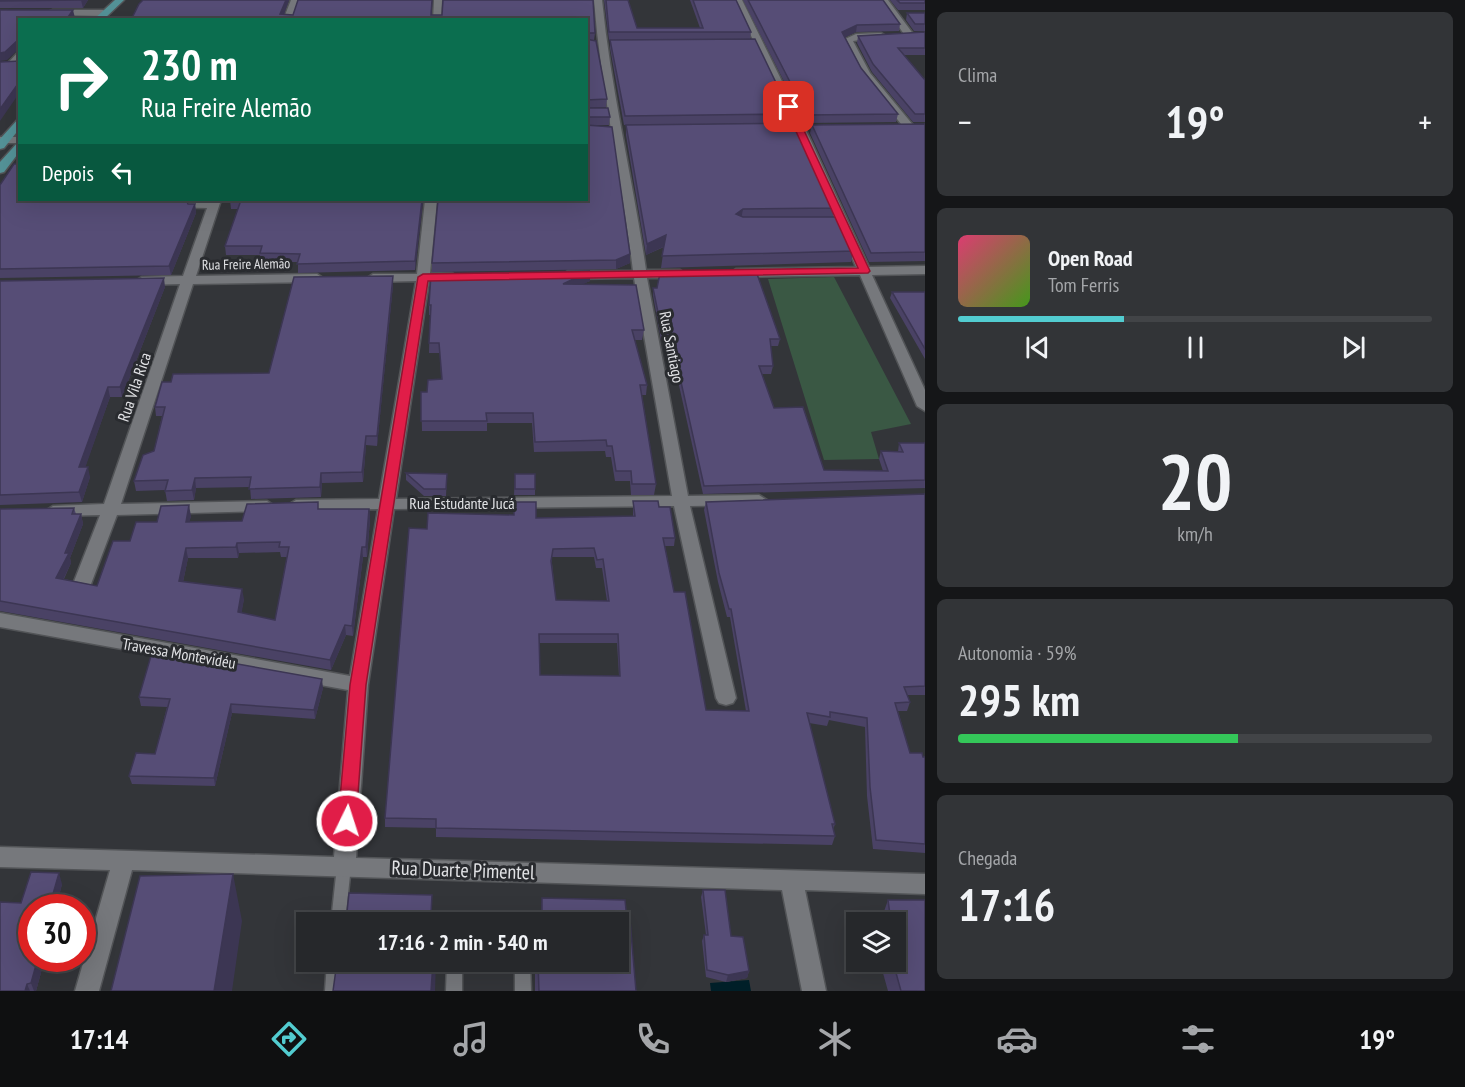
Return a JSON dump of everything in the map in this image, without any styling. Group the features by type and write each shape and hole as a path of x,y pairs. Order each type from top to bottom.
{"main road":[{"path":"100,16 124,2"},
{"path":"113,18 124,2"},
{"path":"1,142 18,122"},
{"path":"0,170 18,145"}],"street":[{"path":"288,18 295,0"},
{"path":"437,18 438,0"},
{"name":"Rua Santiago","path":"598,0 598,45 610,111 618,130 640,274 681,502 726,698"},
{"path":"738,0 751,43 799,128 837,223 864,271 925,406"},
{"path":"884,0 913,35 898,35"},
{"path":"47,13 100,16"},
{"path":"895,15 905,15"},
{"path":"888,36 848,40 866,74 903,127 925,127"},
{"path":"1,142 18,142"},
{"path":"344,866 358,685 389,503 423,277 431,201"},
{"path":"158,204 215,202"},
{"name":"Rua Vila Rica","path":"82,584 111,509 215,202"},
{"path":"723,273 925,270"},
{"path":"557,276 699,273"},
{"path":"353,278 467,277"},
{"name":"Rua Freire Alemão","path":"131,281 330,278"},
{"name":"Rua Estudante Jucá","path":"33,511 389,503 771,500"},
{"name":"Travessa Montevidéu","path":"0,620 358,685"},
{"name":"Rua Duarte Pimentel","path":"0,857 925,884"},
{"path":"87,991 124,859"},
{"path":"792,880 814,991"}],"lane":[{"path":"598,45 614,45"},
{"path":"339,912 344,866"},
{"path":"333,991 334,972"},
{"path":"454,991 455,972"},
{"path":"523,972 523,991"}],"green space":[{"path":"834,277 911,424 871,432 879,459 824,460 768,279"}],"water":[{"path":"749,980 751,991 711,991 710,983"}],"building":[{"path":"0,0 81,0 0,1"},
{"path":"143,0 286,0 280,14 293,15 298,0 432,0 431,15 442,15 443,0 593,0 595,33 588,33 588,18 132,18"},
{"path":"606,0 628,0 637,28 703,28 693,0 736,0 751,32 609,32"},
{"path":"748,0 883,0 900,24 857,25 842,32 861,68 898,114 807,115"},
{"path":"897,0 925,0 925,3 900,3"},
{"path":"0,10 73,10 67,18 18,18 18,40 5,52 0,53"},
{"path":"907,13 925,13 925,24 915,24"},
{"path":"925,32 925,48 898,48 925,80 925,114 915,114 873,64 858,36"},
{"path":"588,39 596,41 607,99 588,100"},
{"path":"755,39 791,114 625,116 610,40"},
{"path":"18,61 18,84 0,109 0,62"},
{"path":"588,108 608,108 610,117 588,117"},
{"path":"796,123 834,208 743,209 736,214 743,217 838,217 854,251 662,256 666,235 647,244 626,125"},
{"path":"925,124 925,252 871,253 812,125"},
{"path":"588,125 612,127 630,254 616,260 432,263 438,201 588,201"},
{"path":"14,164 18,164 18,201 186,201 188,204 195,204 169,266 0,269 0,185"},
{"path":"241,201 422,201 415,261 297,264 300,254 260,253 262,246 225,246"},
{"path":"590,271 563,284 636,285 644,330 632,330 647,385 640,385 656,484 632,484 631,471 616,471 612,446 607,446 606,440 535,442 533,413 486,413 487,421 421,421 421,392 427,392 428,380 442,379 439,343 429,343 431,274"},
{"path":"756,271 780,339 770,339 773,366 759,366 774,408 803,407 824,470 888,471 881,451 903,452 899,443 925,443 925,480 704,486 670,332 662,332 653,288 657,288 660,273"},
{"path":"393,276 377,436 366,436 362,472 321,473 320,487 249,489 251,477 195,478 192,490 165,491 168,480 134,481 143,455 154,451 165,407 155,407 162,382 171,382 173,374 269,373 294,277"},
{"path":"164,278 120,387 108,387 79,467 88,467 79,492 0,495 0,281"},
{"path":"892,292 925,292 925,349"},
{"path":"406,473 447,474 446,489 424,489"},
{"path":"515,474 535,474 535,489 515,489"},
{"path":"925,494 925,686 904,687 910,702 895,703 910,753 922,753 925,757 925,844 876,840 870,787 867,718 830,712 830,717 807,713 835,824 832,824 835,836 436,828 436,819 385,818 409,528 427,529 428,513 514,515 514,502 536,502 536,518 635,516 633,501 658,501 659,507 670,507 675,538 663,538 674,592 685,592 706,710 749,711 731,609 729,609 719,573 706,502","holes":["594,548 597,560 603,559 609,601 556,600 551,561 553,549","539,634 618,634 620,676 540,675"]},
{"path":"318,502 318,509 369,509 366,547 362,547 352,626 345,625 330,660 0,601 0,509 74,508 72,514 81,514 65,553 69,553 56,578 97,586 113,541 130,541 136,522 157,522 161,506 189,505 186,522 242,521 247,504","holes":["280,542 279,547 289,547 275,620 238,612 242,589 179,581 186,548 236,547 237,543"]},
{"path":"153,649 322,679 314,710 231,704 214,778 129,776 136,753 155,754 170,699 139,697"},
{"path":"31,872 59,873 53,894 24,894"},
{"path":"233,874 214,991 111,991 140,876"},
{"path":"703,890 725,890 731,936 743,937 749,971 728,975 707,970 704,935 708,935"},
{"path":"349,893 432,895 431,912 347,912"},
{"path":"542,898 625,900 626,912 542,912"},
{"path":"888,900 925,900 925,991 901,991 896,972 906,972 906,912 890,912"},
{"path":"0,902 18,903 18,972 34,972 31,983 27,984 25,991 0,991"},
{"path":"630,920 636,991 539,991 538,972 629,972"},
{"path":"336,972 432,972 431,991 333,991"}],"route":[{"path":"347,821 358,685 389,503 423,277 864,271 789,107"}]}
